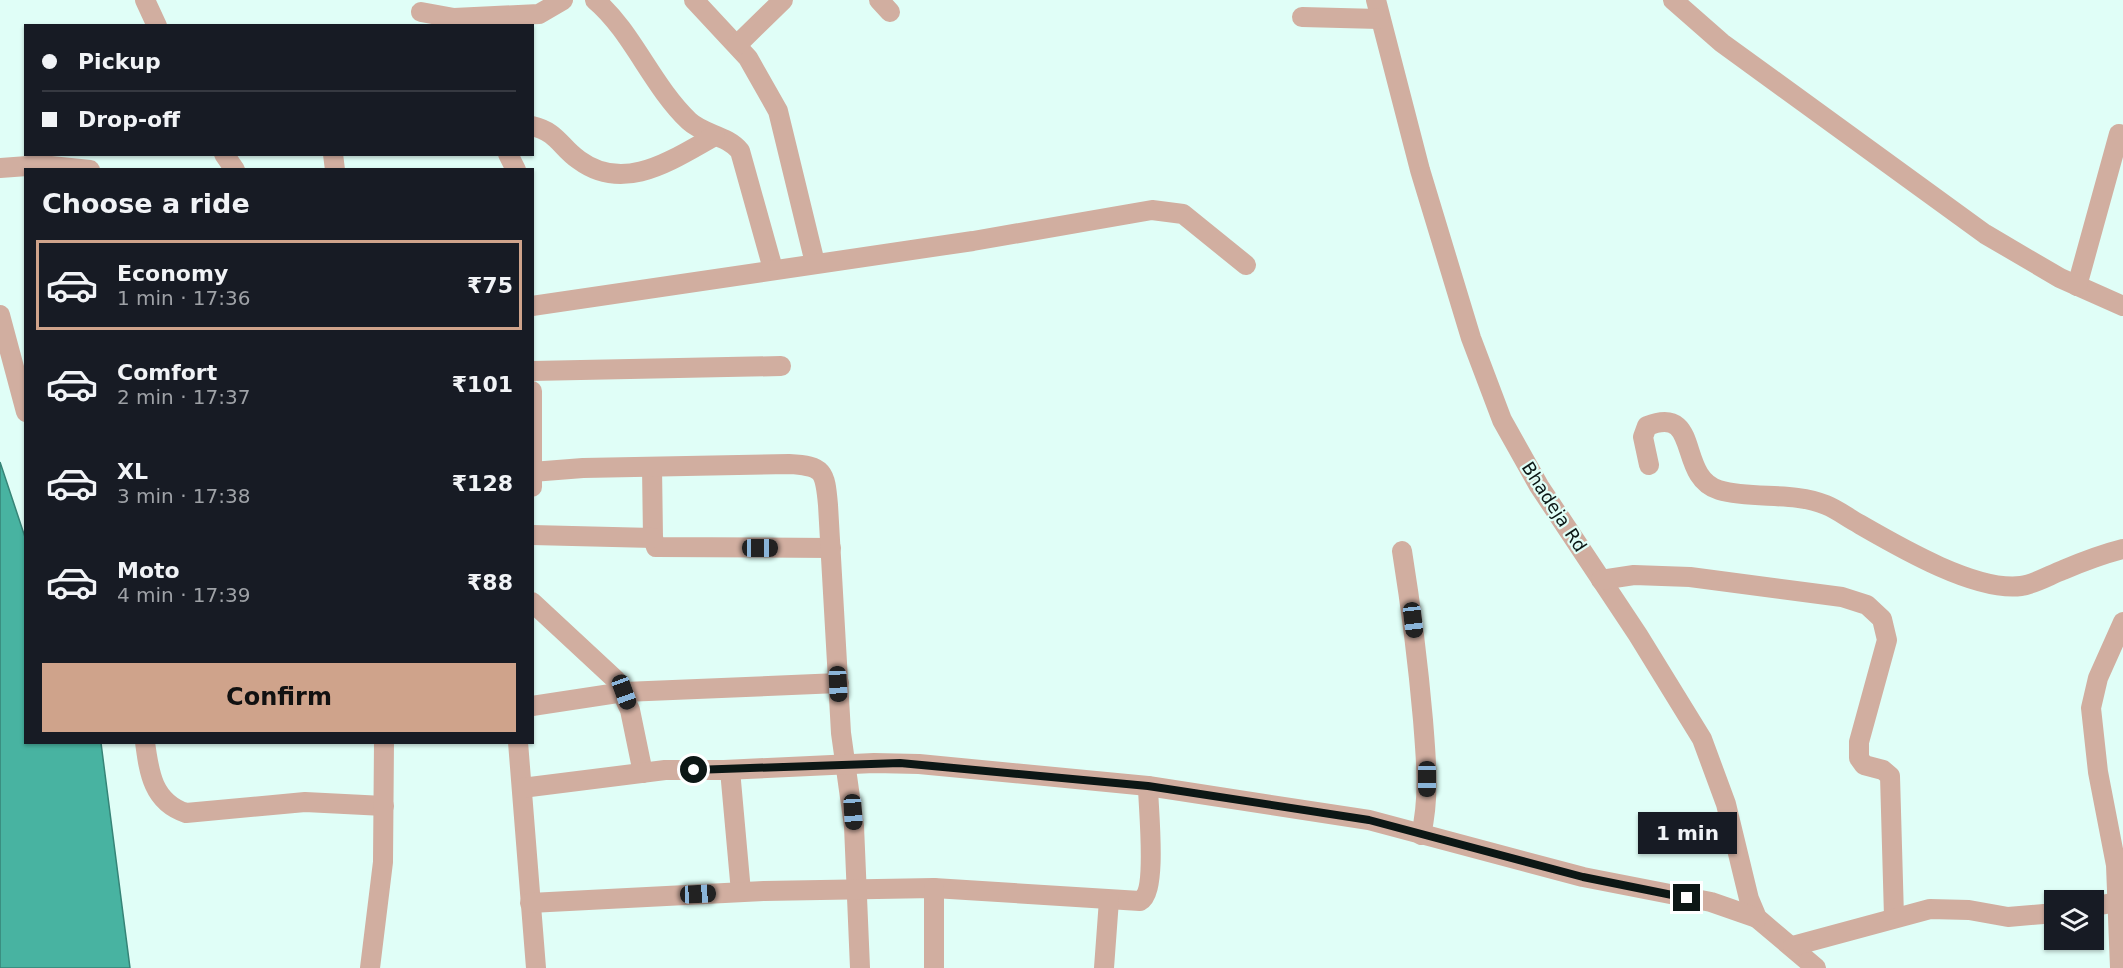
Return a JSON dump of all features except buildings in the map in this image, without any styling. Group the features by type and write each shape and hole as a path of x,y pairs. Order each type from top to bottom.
{"street":[{"path":"145,0 156,24"},
{"path":"421,12 454,18 539,14 563,0"},
{"path":"595,0 608,11 652,77 683,114 702,131 727,140 740,151 773,269"},
{"path":"694,0 737,45 757,71 778,111 815,262"},
{"path":"737,45 783,0"},
{"path":"1673,0 1722,43 1985,234 2077,286 2123,306"},
{"path":"1302,17 1378,9"},
{"name":"Bhadeja Rd","path":"1378,9 1407,126 1482,372 1509,435 1539,486 1702,739 1726,804 1749,898 1757,918"},
{"path":"534,127 558,137 578,160 591,168 620,175 646,171 715,136"},
{"path":"2077,286 2119,134"},
{"path":"0,168 41,165 70,168"},
{"path":"534,306 1164,210 1183,214 1246,265"},
{"path":"0,315 24,405"},
{"path":"534,371 781,366"},
{"path":"1649,465 1643,437 1647,426 1671,422 1678,424 1684,431 1695,469 1703,481 1715,489 1739,495 1794,498 1824,504 1930,562 1990,583 2021,586 2123,549"},
{"path":"534,477 583,468 789,464 818,468 824,475 827,488 838,684 845,764 852,799 860,968"},
{"path":"652,467 653,538 656,546 666,548 831,548"},
{"path":"534,534 653,538"},
{"path":"1402,551 1416,649 1426,762 1427,804 1421,835"},
{"path":"1601,579 1634,575 1667,576 1818,593 1857,600 1882,619 1887,640 1859,742 1859,752 1864,765 1883,770 1890,776 1894,917"},
{"path":"534,604 609,673 624,692 636,729 643,773"},
{"path":"2119,629 2093,692 2092,729 2097,772 2116,865 2120,968"},
{"path":"534,706 624,692 838,684"},
{"path":"145,744 148,772 156,791 175,809 186,813 305,802 384,806"},
{"path":"370,968 381,889 384,744"},
{"path":"518,744 536,968"},
{"path":"522,788 664,770 730,770 845,764 919,764 1148,786 1369,820 1609,884 1711,902 1757,918 1793,946 1816,968"},
{"path":"730,770 741,892"},
{"path":"530,903 741,892 934,888 1140,901 1148,893 1151,877 1148,786"},
{"path":"933,968 934,888"},
{"path":"1104,968 1109,900"},
{"path":"2104,904 2119,902"},
{"path":"1793,946 1930,909 1969,910 2008,917 2044,914"}],"shaded area":[{"path":"0,462 24,534 24,744 101,744 130,968 0,968"}],"route":[{"path":"694,770 900,763 1148,786 1369,820 1583,877 1687,898"}]}
